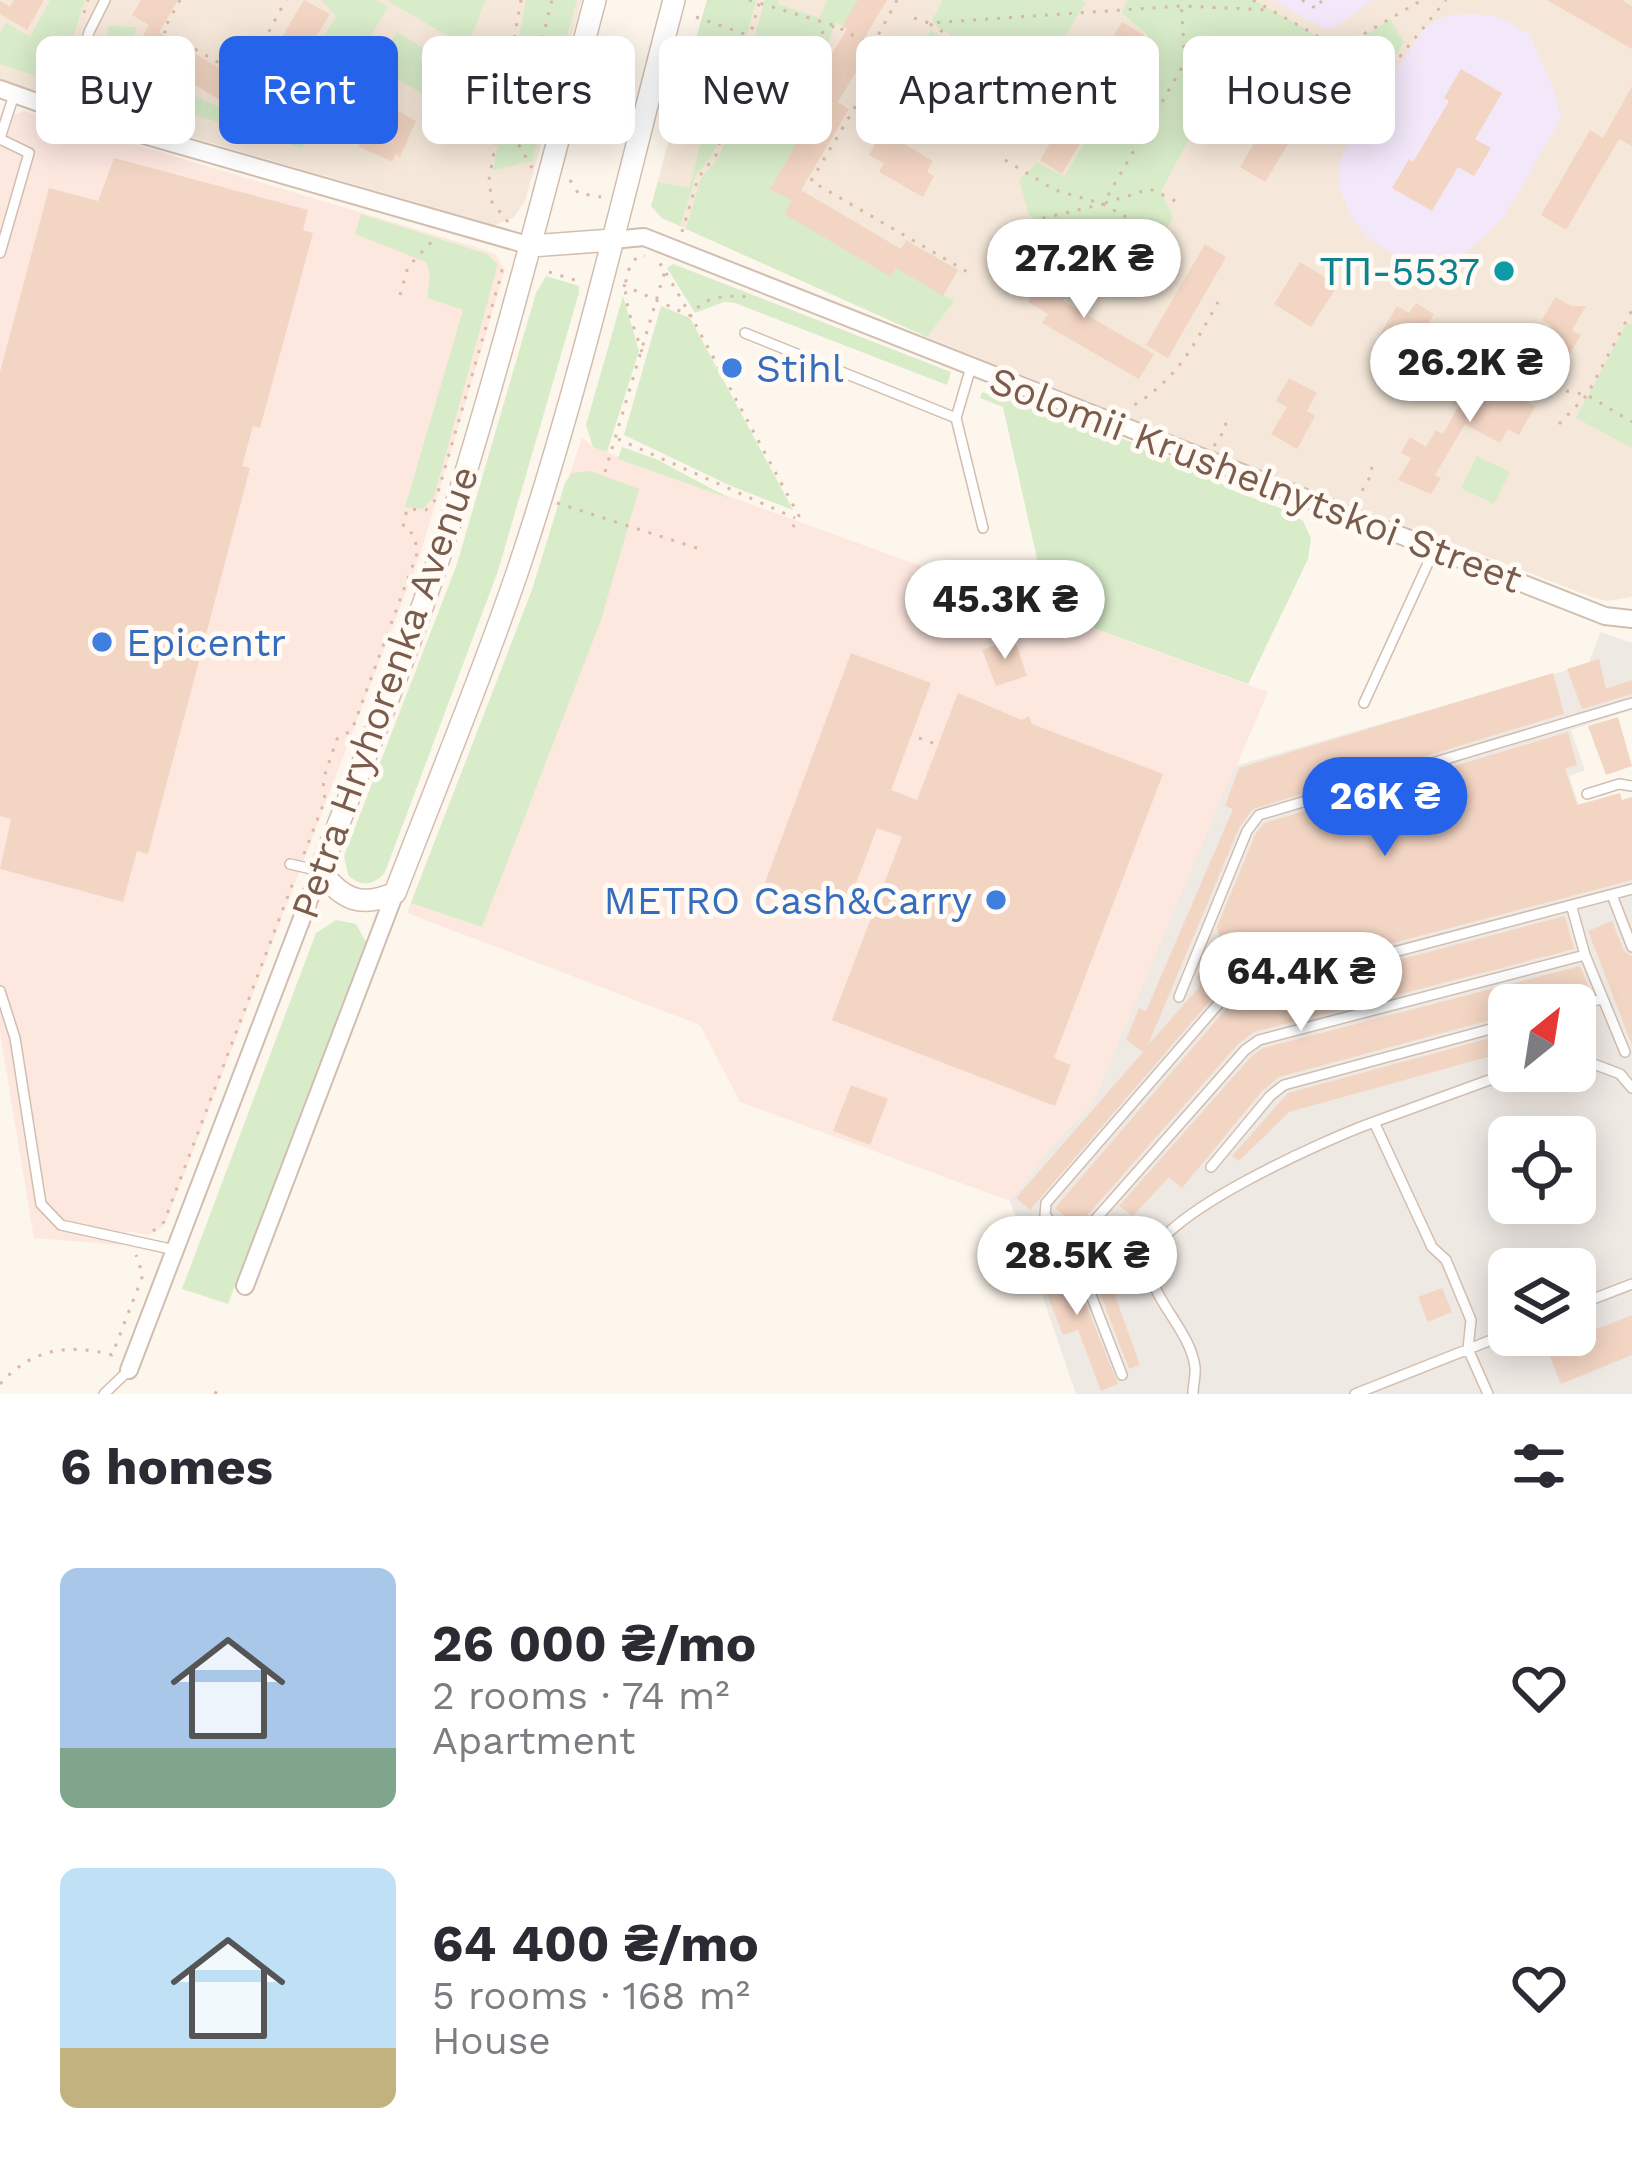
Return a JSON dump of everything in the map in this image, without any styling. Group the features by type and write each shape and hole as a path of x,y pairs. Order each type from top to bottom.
{"street":[{"name":"Petra Hryhorenka Avenue","path":"129,1370 438,560 531,246 595,0"},
{"name":"Petra Hryhorenka Avenue","path":"395,893 541,497 674,0"},
{"path":"7,92 36,102"},
{"path":"178,144 531,246 612,240"},
{"name":"Solomii Krushelnytskoi Street","path":"612,240 644,237 1605,616 1632,620"},
{"path":"1605,616 1632,609"},
{"path":"320,872 357,902 368,904 395,893"},
{"path":"245,1286 395,893"}],"lane":[{"path":"88,36 104,0"},
{"path":"0,253 29,153 0,138 7,92"},
{"path":"745,334 956,418"},
{"path":"971,367 956,418 983,528"},
{"path":"1364,703 1436,548"},
{"path":"1179,997 1247,831 1259,815 1632,704"},
{"path":"1587,794 1619,784 1632,786"},
{"path":"290,864 320,872"},
{"path":"1122,1375 1072,1246 1052,1227 1045,1215 1046,1203 1220,1002 1239,993 1632,890"},
{"path":"1612,896 1632,947"},
{"path":"1572,908 1585,956 1625,1052"},
{"path":"1072,1246 1245,1050 1259,1040 1585,956"},
{"path":"0,991 15,1038 45,1211 61,1225 175,1250"},
{"path":"1596,1001 1602,999"},
{"path":"1211,1167 1284,1085 1488,1030"},
{"path":"1596,1065 1620,1074 1632,1088"},
{"path":"1193,1394 1196,1370 1190,1350 1150,1275 1152,1248 1168,1229 1318,1142 1488,1080"},
{"path":"1374,1122 1432,1247 1446,1260 1471,1320 1468,1349 1488,1394"},
{"path":"1596,1298 1632,1284"},
{"path":"1355,1394 1488,1341"},
{"path":"104,1394 129,1370"}],"path":[{"path":"180,0 163,31 244,77 286,0"},
{"path":"514,36 521,0"},
{"path":"543,36 552,0"},
{"path":"749,0 836,26 856,37"},
{"path":"878,36 897,0"},
{"path":"1253,0 1317,36"},
{"path":"1302,0 1317,9 1322,0"},
{"path":"1360,36 1422,0"},
{"path":"1395,63 1446,0"},
{"path":"697,17 750,35 760,2"},
{"path":"929,23 1181,3 1271,10"},
{"path":"1181,3 1183,36"},
{"path":"914,18 950,36"},
{"path":"818,36 836,26"},
{"path":"1103,204 1183,65"},
{"path":"856,104 811,182 971,274"},
{"path":"496,144 489,194 508,222"},
{"path":"520,144 532,170"},
{"path":"682,232 698,178 719,144"},
{"path":"1005,160 1055,190 1103,204 1172,243"},
{"path":"570,180 578,194 601,197"},
{"path":"1031,220 1150,189 1182,204"},
{"path":"400,295 408,267 435,236"},
{"path":"642,352 623,285 638,256 658,260 691,316 799,516 793,526"},
{"path":"549,272 581,282"},
{"path":"605,472 665,272"},
{"path":"623,285 691,316"},
{"path":"691,316 709,300 751,297"},
{"path":"1122,412 1154,395 1176,373 1218,302"},
{"path":"1559,424 1587,395 1632,310"},
{"path":"1566,392 1587,395 1632,422"},
{"path":"1214,447 1226,428 1225,416"},
{"path":"616,439 797,519"},
{"path":"1355,502 1373,472 1371,466"},
{"path":"541,497 704,550"},
{"path":"919,738 938,745"},
{"path":"215,1394 220,1385"}],"shaded area":[{"path":"0,0 582,0 572,36 422,36 422,144 541,144 525,201 514,217 495,225 195,138 195,36 36,36 36,92 0,82"},
{"path":"707,0 1632,0 1632,597 1606,601 1592,597 1255,468 927,337 662,218 651,206 668,144 832,144 832,36 697,36"},
{"path":"1273,0 1373,0 1334,28 1325,29"},
{"path":"1446,16 1499,17 1529,34 1561,118 1506,214 1463,256 1418,262 1372,241 1352,219 1340,190 1339,165 1347,144 1395,144 1395,71 1425,27"},
{"path":"24,111 36,115 36,144 134,144 482,249 495,254 505,270 420,555 167,1219 149,1235 127,1231 122,1245 34,1238 0,1033 0,120"},
{"path":"582,437 593,447 1268,692 1093,1103 1010,1201 740,1102 700,1025 407,913 532,590"},
{"path":"1601,632 1632,643 1632,710 1571,730 1585,770 1569,776 1601,871 1632,861 1632,1394 1076,1394 1010,1201 1093,1103 1235,766 1588,664"}],"green space":[{"path":"50,0 85,0 74,36 36,36 36,76 0,64 0,32 6,23 30,37"},
{"path":"321,0 376,0 388,7 370,36 324,36 336,16"},
{"path":"386,0 486,0 471,36 448,36"},
{"path":"526,0 577,0 567,36 519,36"},
{"path":"707,0 756,0 747,36 697,36"},
{"path":"765,0 778,0 778,4 820,18 827,0 858,0 842,26 836,22 831,36 755,36"},
{"path":"943,0 1086,2 1065,36 953,36 932,20"},
{"path":"1127,0 1253,0 1317,36 1183,36 1186,144 1161,191 1173,218 1129,293 1105,280 1102,258 1029,215 1019,180 1037,163 1065,176 1084,144 1159,144 1159,36 1147,36 1122,13"},
{"path":"1390,19 1404,42 1395,57 1395,36 1364,36"},
{"path":"109,26 136,27 135,36 107,36"},
{"path":"397,32 422,47 422,94 398,79"},
{"path":"195,96 219,107 219,122 195,115"},
{"path":"498,144 537,144 532,161 493,170"},
{"path":"700,144 717,144 696,175 680,226 662,218 651,206 658,182 689,188"},
{"path":"724,144 797,144 771,189 792,201 785,213 891,276 896,268 954,301 927,337 686,229 701,178"},
{"path":"361,214 487,254 498,264 434,497 423,509 405,507 463,310 427,298 430,274 426,262 355,234"},
{"path":"673,264 951,372 947,385 735,303 724,302 695,313 667,268"},
{"path":"546,276 579,286 579,293 498,571 385,872 372,882 357,882 348,875 344,856 457,564 536,293"},
{"path":"623,296 639,351 607,452 593,447 586,425"},
{"path":"661,306 690,318 793,510 624,435"},
{"path":"1627,323 1632,325 1632,448 1576,418"},
{"path":"982,392 1009,401 1019,398 1202,470 1231,490 1303,521 1311,538 1308,559 1248,684 1049,612 1003,407 980,398"},
{"path":"622,447 656,459 731,499 618,459"},
{"path":"1477,456 1510,472 1494,504 1461,488"},
{"path":"591,471 639,489 601,620 482,927 411,903 532,590 565,483 572,473"},
{"path":"336,920 356,924 366,942 228,1304 182,1289 316,933"}],"building":[{"path":"14,0 44,0 27,30 0,14 0,1 10,7"},
{"path":"141,0 178,0 159,32 166,36 143,36 149,25 132,15"},
{"path":"304,0 330,14 317,36 283,36"},
{"path":"858,0 887,0 866,36 856,36 856,72 838,102 849,109 832,138 832,53 847,29 842,26"},
{"path":"1547,0 1622,0 1632,6 1632,49"},
{"path":"1122,22 1144,35 1143,36 1114,36"},
{"path":"195,54 219,68 219,99 195,85"},
{"path":"1461,69 1502,93 1475,139 1491,148 1474,176 1458,167 1432,211 1392,188 1449,101 1444,98"},
{"path":"1632,86 1632,146 1619,139 1566,230 1541,215 1590,130 1603,138"},
{"path":"398,111 416,121 400,157 396,154 392,162 358,146 398,144"},
{"path":"796,144 828,144 801,190 901,249 906,240 958,270 943,296 896,268 891,277 784,214 792,201 770,189"},
{"path":"875,144 904,144 933,161 927,172 934,176 923,197 879,172 884,163 869,155"},
{"path":"1050,144 1080,144 1062,174 1040,160"},
{"path":"1254,144 1288,144 1265,182 1240,167"},
{"name":"Epicentr","path":"114,158 308,210 303,230 313,233 260,428 253,426 242,466 250,468 148,854 137,851 123,902 0,869 11,819 0,816 0,372 49,188 98,201"},
{"path":"1205,244 1226,257 1168,358 1146,345"},
{"path":"1055,254 1081,269 1063,301 1154,354 1139,379 1042,323 1048,314 1028,302"},
{"path":"1300,262 1338,285 1311,327 1274,304"},
{"path":"1555,297 1571,306 1586,306 1572,330 1581,335 1562,367 1537,353 1552,326 1542,320"},
{"path":"1416,303 1434,314 1406,360 1392,352 1387,360 1371,350 1397,306 1409,313"},
{"path":"1482,364 1529,391 1524,400 1535,406 1519,435 1508,429 1500,443 1465,424 1435,475 1441,478 1431,494 1398,480 1411,458 1401,453 1410,437 1426,447 1436,430 1443,434"},
{"path":"1289,378 1317,393 1307,411 1315,416 1297,449 1271,434 1287,407 1276,401"},
{"path":"1071,578 1100,590 1086,623 1057,611"},
{"path":"1014,638 1027,676 996,686 982,650"},
{"name":"METRO Cash&Carry","path":"851,653 931,683 891,790 917,800 958,693 1022,720 1029,716 1032,724 1163,774 1054,1058 1071,1065 1055,1106 832,1020 902,837 877,828 844,915 764,885"},
{"path":"1599,659 1606,689 1632,680 1632,694 1582,709 1567,669"},
{"path":"1553,673 1564,714 1253,809 1239,828 1148,1045 1200,986 1197,977 1202,966 1224,954 1217,927 1264,823 1568,732 1577,765 1565,768 1577,805 1620,793 1622,800 1632,797 1632,880 1237,984 1216,994 1030,1210 1016,1198 1143,1052 1126,1040 1139,1008 1146,1011 1233,809 1225,806 1239,768"},
{"path":"1618,717 1632,766 1606,775 1588,726"},
{"path":"1565,916 1574,949 1254,1032 1238,1044 1077,1227 1055,1208 1226,1009"},
{"path":"1612,921 1624,951 1632,956 1632,1045 1588,931"},
{"path":"1580,966 1587,984 1510,984"},
{"path":"1488,990 1488,1021 1279,1077 1182,1188 1169,1177 1133,1216 1119,1206 1263,1048"},
{"path":"1488,1039 1488,1057 1289,1112 1239,1161 1232,1156 1288,1093"},
{"path":"851,1085 888,1099 870,1145 833,1131"},
{"path":"1097,1245 1140,1365 1129,1369 1085,1254 1084,1250"},
{"path":"1068,1260 1118,1384 1101,1391 1078,1330 1063,1335 1038,1271"},
{"path":"1442,1288 1452,1312 1428,1322 1418,1297"},
{"path":"1632,1315 1632,1355 1561,1384 1550,1356 1596,1356 1596,1329"}],"place":[{"name":"ТП-5537","path":"1504,271"},
{"name":"Stihl","path":"732,368"},
{"name":"Epicentr","path":"102,642"},
{"name":"METRO Cash&Carry","path":"996,900"}]}
